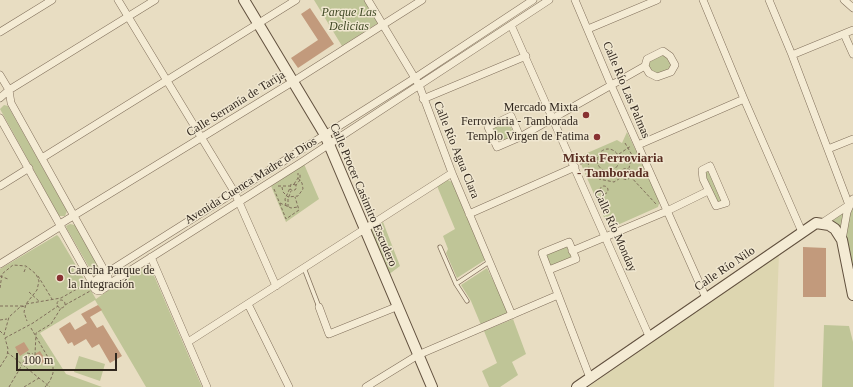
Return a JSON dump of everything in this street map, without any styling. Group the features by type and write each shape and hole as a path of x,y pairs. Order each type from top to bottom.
{"main road":[{"name":"Calle Procer Casimiro Escudero","path":"244,0 327,140 396,307 432,387"},
{"name":"Calle Río Nilo","path":"577,387 802,232 816,223 822,223"},
{"path":"822,223 835,229 842,240 853,294"}],"street":[{"path":"0,32 52,0"},
{"path":"118,0 168,80 235,193 276,286"},
{"path":"0,98 9,90 155,0"},
{"path":"42,158 296,0"},
{"name":"Calle Río Agua Clara","path":"368,0 417,82 452,173 512,315"},
{"name":"Calle Serranía de Tarija","path":"0,264 73,216 294,82 422,0"},
{"name":"Avenida Cuenca Madre de Dios","path":"417,82 533,0"},
{"name":"Avenida Cuenca Madre de Dios","path":"105,288 112,282 239,202 327,140 549,0"},
{"name":"Calle Río Las Palmas","path":"575,0 638,145 664,212 706,298"},
{"path":"588,29 657,0"},
{"path":"703,0 802,232"},
{"path":"769,0 828,149 851,202 842,240"},
{"path":"844,0 853,8"},
{"name":"Calle Río Monday","path":"511,25 649,336"},
{"path":"792,55 853,30"},
{"path":"844,34 853,54"},
{"path":"423,99 526,56"},
{"path":"520,137 511,116 488,127 497,147 520,137 645,66"},
{"path":"0,75 9,90 11,103 73,216 112,282"},
{"path":"638,145 744,99"},
{"path":"0,118 94,283 101,292 105,288 105,282 94,283"},
{"path":"828,149 853,139"},
{"name":"Avenida Cuenca Madre de Dios","path":"94,283 235,193 327,140"},
{"path":"710,166 726,203 716,206 708,191 702,170 710,166"},
{"path":"469,214 575,167"},
{"path":"0,186 29,168"},
{"path":"188,342 452,173"},
{"path":"572,251 664,212 708,191"},
{"path":"822,223 851,202"},
{"path":"549,270 576,259 569,242 542,253 590,378"},
{"path":"151,257 206,387"},
{"path":"367,387 418,355 558,295"},
{"path":"248,304 289,387"},
{"path":"319,308 329,334 396,307"}],"lane":[{"path":"440,247 456,284 467,301"},
{"path":"456,284 489,262"},
{"path":"304,268 319,308"}],"path":[{"path":"626,143 632,155 631,164 628,169"},
{"path":"618,154 628,147 638,145"},
{"path":"607,148 616,151 618,154 620,159 617,167 610,171 601,169 597,161 599,152 607,148"},
{"path":"587,157 587,164 595,176 604,181 614,182 622,177 625,179 630,176"},
{"path":"575,167 582,163 587,164 597,161"},
{"path":"622,177 621,171 624,168 628,169"},
{"path":"287,196 295,197 300,194 303,189 299,169"},
{"path":"628,169 631,172 630,176 664,212"},
{"path":"296,170 300,180"},
{"path":"295,197 299,210 286,219 272,186 296,190 295,184 298,178"},
{"path":"286,207 287,196 290,188 300,180"},
{"path":"603,186 608,189 605,194 600,191 604,181"},
{"path":"282,187 287,196 289,208"},
{"path":"279,202 289,208 298,206"},
{"path":"0,288 1,276 9,267 17,265 26,266 36,274 52,300"},
{"path":"24,272 26,266"},
{"path":"0,320 8,319 34,296 38,286 36,274"},
{"path":"1,276 8,279"},
{"path":"0,306 25,305 59,300 94,283"},
{"path":"9,387 22,363 34,354 36,333 51,324 61,308 94,283"},
{"path":"29,292 40,302"},
{"path":"59,300 63,301 65,305"},
{"path":"5,338 33,324 58,306 59,300"},
{"path":"25,305 24,316 27,321"},
{"path":"4,335 6,333 8,319"},
{"path":"31,328 53,366 53,373 45,387"},
{"path":"0,331 4,335 7,352 4,363 0,367"},
{"path":"7,352 50,387"},
{"path":"27,353 34,354"},
{"path":"24,387 39,378"}],"shaded area":[{"path":"779,253 774,387 588,387"}],"green space":[{"name":"Parque Las Delicias","path":"314,0 364,0 378,23 342,46"},
{"path":"663,54 671,61 672,68 657,74 650,72 649,61"},
{"path":"4,105 8,106 67,211 65,216 59,216 0,109"},
{"path":"508,121 515,136 500,143 493,128"},
{"path":"627,132 659,199 659,204 658,207 613,227 606,222 578,157 617,140 622,143"},
{"path":"304,164 319,199 286,222 271,186"},
{"path":"709,169 723,202 717,204 710,190 704,171"},
{"path":"448,180 452,182 485,260 457,278 446,253 448,249 443,236 455,229 437,186"},
{"path":"853,202 853,273 845,232"},
{"path":"845,212 840,230 828,221"},
{"path":"383,222 400,266 388,275 370,230"},
{"path":"70,224 75,225 101,272 96,277 67,229 66,226"},
{"path":"57,235 96,299 139,269 144,268 152,271 202,387 146,387 95,300 40,333 66,374 102,387 0,387 0,269"},
{"path":"567,246 572,258 551,267 546,254"},
{"path":"487,268 509,313 481,325 471,301 461,285"},
{"path":"513,319 526,354 512,362 518,375 500,387 489,387 482,371 497,363 484,331"},
{"path":"824,325 849,326 853,342 853,387 822,387"},
{"path":"79,356 105,364 100,381 74,372"}],"building":[{"path":"310,8 334,44 298,68 291,58 318,40 301,14"},
{"path":"803,247 826,248 826,297 803,297"},
{"path":"98,305 102,310 90,317 97,328 103,325 122,356 110,363 99,344 92,348 86,339 74,346 72,342 68,344 59,329 70,322 75,330 87,323 81,314"},
{"path":"24,342 29,350 20,356 15,347"},
{"path":"40,351 46,361 41,364 35,354"}],"place":[{"name":"Mercado Mixta Ferroviaria - Tamborada","path":"586,115"},
{"name":"Templo Virgen de Fatima","path":"597,137"},
{"name":"Cancha Parque de la Integración","path":"60,278"}],"district":[{"name":"Mixta Ferroviaria - Tamborada","path":"613,166"}]}
